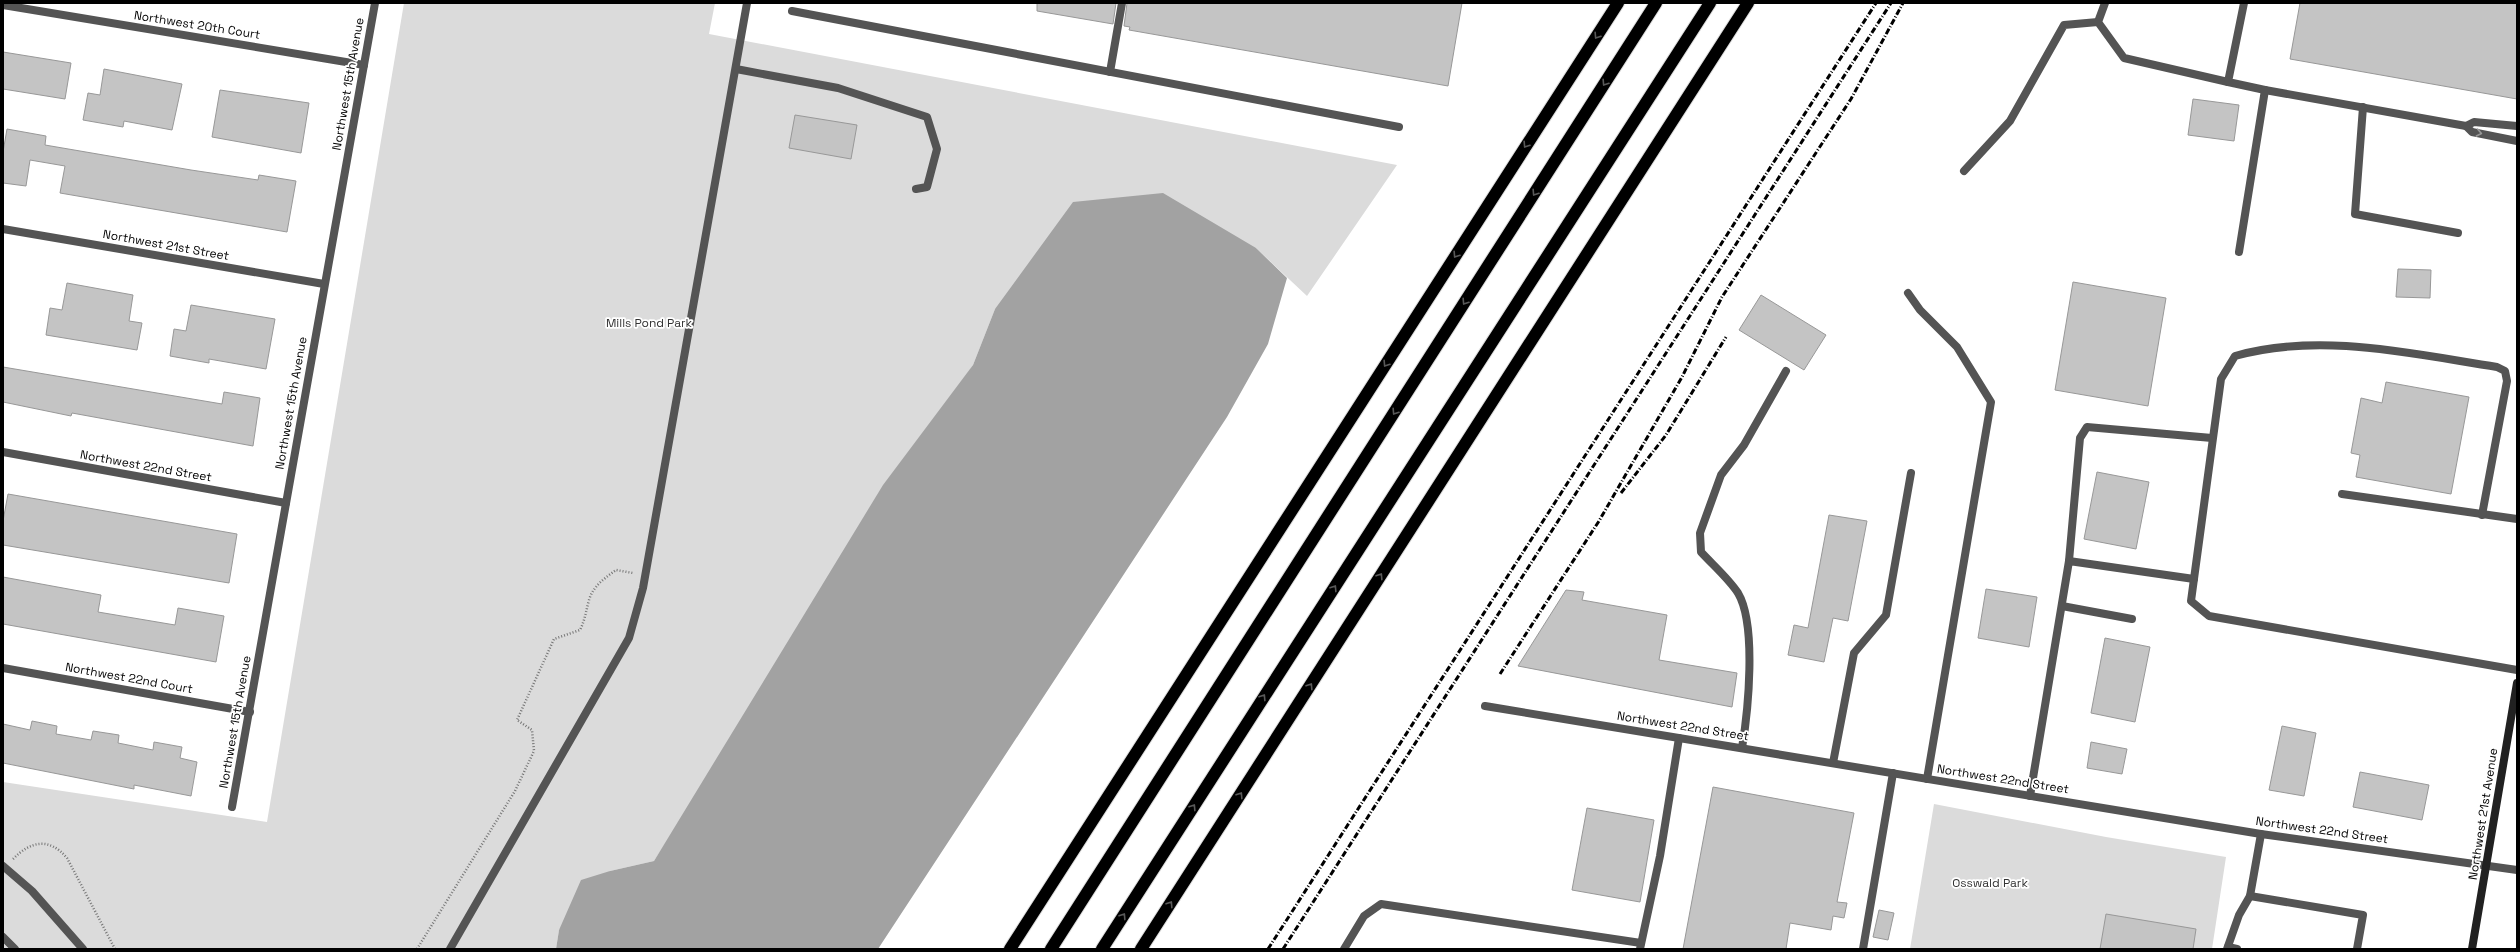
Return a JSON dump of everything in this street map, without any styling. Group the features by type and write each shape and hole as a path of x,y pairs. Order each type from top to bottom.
{"highway":[{"path":"1010,949 1618,3"},
{"path":"1051,949 1656,3"},
{"path":"1102,949 1710,3"},
{"path":"1141,949 1748,3"}],"street":[{"name":"Northwest 15th Avenue","path":"232,807 375,3"},
{"path":"450,949 629,638 645,576 747,3"},
{"path":"1110,72 1122,3"},
{"path":"2098,22 2105,3"},
{"path":"2228,82 2244,3"},
{"name":"Northwest 20th Court","path":"3,5 364,65"},
{"path":"792,11 1399,127"},
{"path":"2098,22 2124,58 2265,90 2466,126 2472,132 2517,141"},
{"path":"1964,171 2010,121 2064,25 2098,22"},
{"path":"736,69 838,88 927,118 937,149 927,187 916,189"},
{"path":"2240,252 2265,90"},
{"path":"2363,107 2355,214 2458,233"},
{"path":"2466,126 2474,122 2517,126"},
{"name":"Northwest 21st Street","path":"3,230 324,284"},
{"path":"1908,293 1920,310 1957,346 1992,402 1927,779"},
{"path":"2482,515 2507,381 2505,371 2497,367 2358,346 2255,350 2235,356 2221,379 2212,438 2192,601 2209,616 2517,670"},
{"path":"1742,748 1747,717 1748,652 1746,609 1738,592 1701,552 1700,533 1721,475 1744,445 1786,371"},
{"path":"2030,796 2069,561 2080,438 2087,427 2212,438"},
{"name":"Northwest 22nd Street","path":"3,452 286,503"},
{"path":"1833,763 1854,653 1886,615 1911,473"},
{"path":"2342,494 2517,519"},
{"path":"2069,561 2194,580"},
{"path":"2062,606 2132,618"},
{"name":"Northwest 22nd Court","path":"3,668 250,712"},
{"name":"Northwest 21st Avenue","path":"2472,949 2517,683"},
{"name":"Northwest 22nd Street","path":"1485,706 2261,834 2517,870"},
{"path":"1344,949 1364,916 1381,904 1641,946 1660,856 1679,738"},
{"path":"1863,949 1893,773"},
{"path":"2237,949 2227,948 2239,915 2250,896 2261,834"},
{"path":"3,867 42,902 83,949"},
{"path":"2250,896 2363,915 2357,949"},
{"path":"3,937 15,949"}],"path":[{"path":"417,949 515,791 534,751 532,730 517,720 554,639 580,630 586,620 589,599 596,585 616,570 645,576"},
{"path":"3,867 25,847 49,844 58,848 66,858 115,949"}],"green space":[{"name":"Mills Pond Park","path":"404,3 715,3 709,34 1397,165 1307,296 1256,248 995,309 973,365 654,861 610,871 559,930 556,949 3,949 3,782 267,822"},
{"name":"Osswald Park","path":"1934,804 2106,837 2226,857 2212,949 1910,949"}],"shaded area":[{"path":"1163,193 1256,248 1287,278 1268,344 1227,417 878,949 556,949 559,930 581,880 610,871 654,861 883,485 973,365 995,309 1073,202"}],"building":[{"path":"1037,3 1116,3 1113,24 1037,11"},
{"path":"1127,3 1462,3 1448,86 1129,30 1130,27 1124,26"},
{"path":"2300,3 2517,3 2517,99 2290,59"},
{"path":"3,52 71,63 65,99 3,89"},
{"path":"104,69 182,84 172,130 124,121 123,127 83,120 88,93 100,95"},
{"path":"220,90 309,103 301,153 212,137"},
{"path":"2193,99 2239,105 2234,141 2188,135"},
{"path":"795,115 857,125 851,159 789,148"},
{"path":"7,129 46,136 45,145 258,180 259,175 296,181 287,232 60,193 65,166 30,160 26,186 3,183 3,152"},
{"path":"2398,269 2431,270 2430,298 2396,297"},
{"path":"2073,282 2166,298 2148,406 2055,390"},
{"path":"67,283 133,295 129,321 142,323 137,350 46,335 50,308 62,310"},
{"path":"1761,295 1826,335 1804,370 1739,330"},
{"path":"191,305 275,319 266,369 209,359 209,363 170,356 174,329 186,331"},
{"path":"3,367 222,404 224,392 260,398 253,446 72,413 71,416 3,402"},
{"path":"2386,382 2469,397 2451,494 2356,477 2360,455 2351,453 2361,398 2382,403"},
{"path":"2097,472 2149,482 2136,549 2084,539"},
{"path":"8,494 237,534 229,583 3,545 3,521"},
{"path":"1829,515 1867,521 1848,621 1833,618 1824,662 1788,655 1794,625 1808,628"},
{"path":"3,577 101,595 98,612 175,625 178,608 224,616 216,662 3,624"},
{"path":"1986,589 2037,597 2029,647 1978,638"},
{"path":"1566,590 1584,592 1582,600 1667,615 1659,660 1737,673 1732,707 1518,666"},
{"path":"2105,638 2150,647 2135,722 2091,713"},
{"path":"32,721 57,726 56,734 91,740 93,731 119,735 118,743 153,750 154,742 182,747 180,758 197,762 191,796 134,785 134,789 3,763 3,724 30,730"},
{"path":"2282,726 2316,733 2304,796 2269,790"},
{"path":"2091,742 2127,749 2122,774 2087,768"},
{"path":"2360,772 2429,785 2422,820 2353,807"},
{"path":"1713,787 1854,813 1837,902 1847,903 1844,918 1833,916 1831,930 1790,923 1786,949 1683,949"},
{"path":"1587,808 1654,820 1640,902 1572,890"},
{"path":"1879,910 1894,913 1888,940 1873,937"},
{"path":"2106,914 2196,929 2193,949 2100,949"}],"railway":[{"path":"1268,949 1876,3"},
{"path":"1283,949 1891,3"},
{"path":"1500,674 1599,521 1682,377 1722,297 1851,99 1903,3"},
{"path":"1621,493 1666,435 1726,337"}]}
